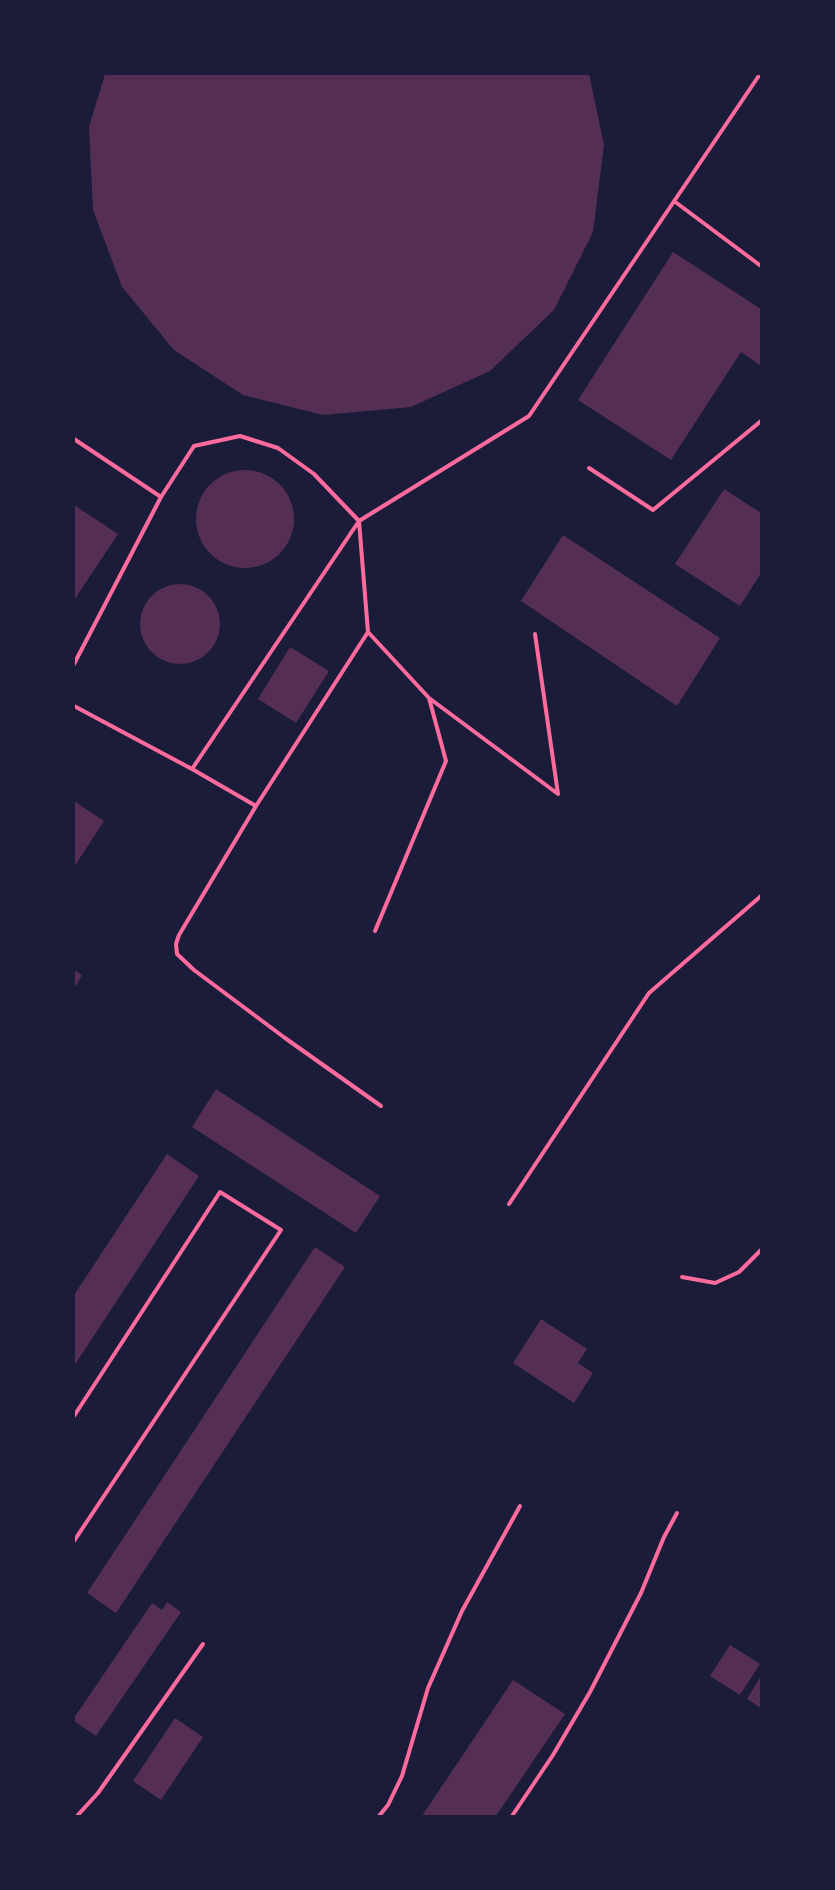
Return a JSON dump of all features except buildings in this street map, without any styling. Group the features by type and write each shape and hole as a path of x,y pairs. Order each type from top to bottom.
{"lane":[{"path":"192,769 359,521 529,416 760,74"},
{"path":"674,201 761,266"},
{"path":"589,468 653,510 761,421"},
{"path":"74,664 162,498 194,446 240,436 278,448 314,474 359,521 368,632 256,806 179,935 176,944 178,954 194,970 381,1106"},
{"path":"74,439 162,498"},
{"path":"368,632 429,698 558,794 535,634"},
{"path":"375,931 446,761 429,698"},
{"path":"74,706 192,769 256,806"},
{"path":"509,1204 649,993 761,896"},
{"path":"74,1416 220,1192 281,1230 74,1541"},
{"path":"682,1277 715,1283 740,1272 761,1250"},
{"path":"379,1816 388,1805 402,1776 428,1688 462,1611 520,1506"},
{"path":"512,1816 553,1755 590,1692 642,1593 664,1537 677,1513"},
{"path":"77,1816 98,1793 204,1644"}]}
